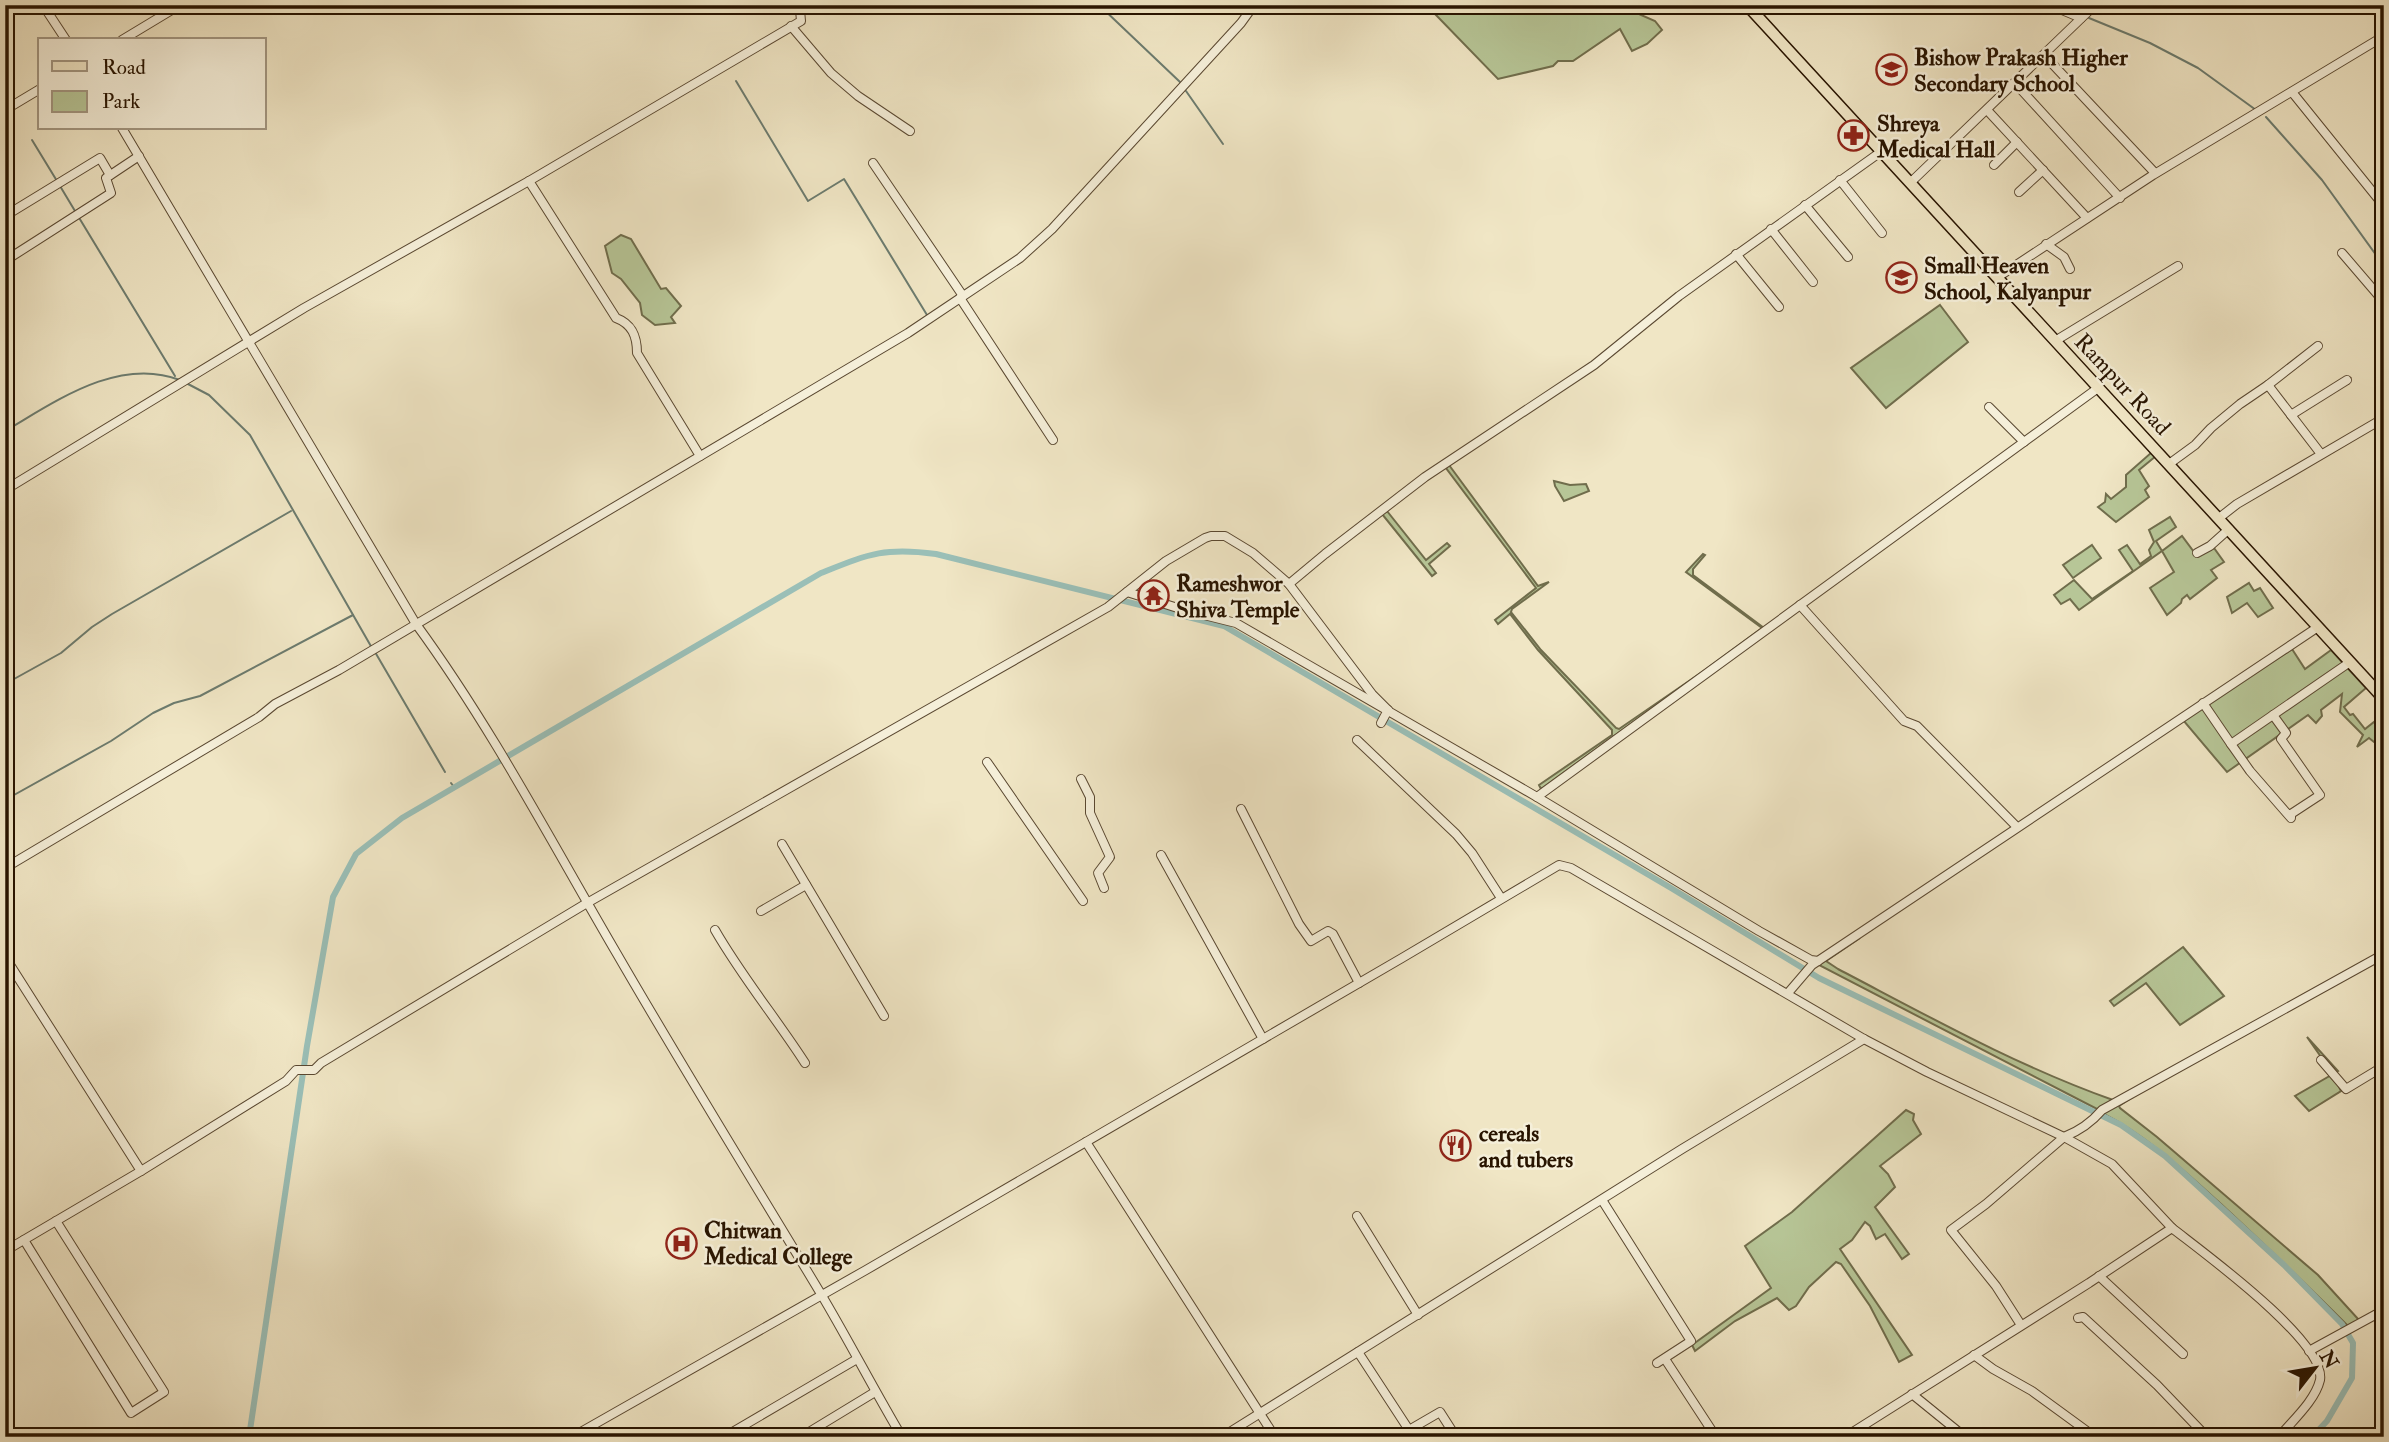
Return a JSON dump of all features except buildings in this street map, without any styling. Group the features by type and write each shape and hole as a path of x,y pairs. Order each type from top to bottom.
{"main road":[{"name":"Rampur Road","path":"1747,5 2384,699"}],"street":[{"path":"43,5 65,38"},
{"path":"125,38 180,5"},
{"path":"5,490 391,257 529,181 801,21 800,10 796,5"},
{"path":"5,868 259,717 275,704 416,624 908,333 1020,258 1052,229 1241,23 1254,5"},
{"path":"2050,5 2081,18"},
{"path":"1910,183 2095,5"},
{"path":"792,26 831,72 858,96 910,131"},
{"path":"1998,277 2155,173 2384,36"},
{"path":"2045,55 2155,173"},
{"path":"2015,83 2120,198"},
{"path":"5,110 38,90"},
{"path":"2292,92 2384,206"},
{"path":"1987,110 2087,218"},
{"path":"123,130 416,624 452,674 500,751 902,1437"},
{"path":"1994,165 2017,142"},
{"path":"1289,584 1425,477 1594,365 1679,296 1882,151"},
{"path":"11,257 111,194 106,178 139,156"},
{"path":"5,216 100,158 110,175"},
{"path":"873,163 1053,440"},
{"path":"2019,192 2043,170"},
{"path":"1840,180 1882,233"},
{"path":"529,181 616,318 626,322 637,338 637,353 701,456"},
{"path":"1805,205 1848,257"},
{"path":"1771,229 1813,282"},
{"path":"2046,244 2064,257 2070,269"},
{"path":"2342,253 2384,302"},
{"path":"1736,254 1779,307"},
{"path":"2055,341 2178,266"},
{"path":"2169,464 2195,445 2240,404 2318,346"},
{"path":"2291,415 2347,380"},
{"path":"2268,385 2321,454"},
{"path":"1537,797 2098,388"},
{"path":"1989,407 2024,442"},
{"path":"2219,518 2237,504 2384,418"},
{"path":"2197,553 2210,546 2228,529"},
{"path":"5,1251 286,1081 296,1070 309,1071 587,902 1108,607 1166,561 1205,538 1225,536 1289,584 1387,712"},
{"path":"1123,594 1236,623 1537,797 1815,963"},
{"path":"1800,605 1904,721 1917,726 2017,827"},
{"path":"1788,993 1815,963 2318,627"},
{"path":"2231,744 2350,662"},
{"path":"2203,703 2250,771 2291,818 2291,814 2320,795 2281,739 2286,733 2273,715"},
{"path":"1381,723 1387,712"},
{"path":"1357,740 1456,834 1472,853 1501,898"},
{"path":"987,762 1083,901"},
{"path":"1081,779 1090,797 1090,813 1110,857 1098,873 1104,888"},
{"path":"1241,808 1299,923 1311,941 1328,931 1333,934 1359,983"},
{"path":"782,844 884,1016"},
{"path":"1161,855 1263,1039"},
{"path":"572,1437 1086,1142 1559,865 1571,868 1864,1039 2064,1137 2112,1164 2172,1228 2268,1304 2317,1362 2320,1380 2311,1398 2279,1437"},
{"path":"761,911 806,885"},
{"path":"715,930 751,989 775,1016 805,1063"},
{"path":"2021,1325 1996,1286 1951,1230 1986,1204 2064,1137 2077,1132 2102,1110 2384,954"},
{"path":"5,957 141,1171"},
{"path":"1222,1437 1864,1039"},
{"path":"2321,1060 2346,1089 2384,1066"},
{"path":"1086,1142 1275,1437"},
{"path":"1602,1200 1691,1341 1661,1361 1716,1437"},
{"path":"1357,1216 1418,1315"},
{"path":"24,1240 131,1413 164,1392 56,1221"},
{"path":"1845,1437 2172,1228"},
{"path":"2099,1276 2183,1354"},
{"path":"2309,1351 2384,1310"},
{"path":"2078,1318 2084,1317 2111,1341 2207,1437"},
{"path":"1358,1352 1410,1433 1440,1412 1456,1437"},
{"path":"1974,1355 2032,1391 2095,1437"},
{"path":"724,1437 857,1359"},
{"path":"801,1437 875,1392"},
{"path":"1912,1394 1965,1437"}],"green space":[{"path":"1434,5 1653,5 1641,15 1655,21 1662,30 1647,44 1632,51 1620,29 1573,61 1558,61 1553,66 1498,79 1435,14"},
{"path":"621,235 631,239 661,289 666,288 681,306 671,317 675,323 655,325 642,315 640,303 621,279 612,273 605,246"},
{"path":"1940,305 1968,342 1886,408 1851,368"},
{"path":"2152,452 2156,456 2139,470 2149,486 2145,490 2149,497 2116,522 2098,507 2105,502 2106,494 2111,499 2126,487 2126,475"},
{"path":"1449,465 1538,586 1549,582 1511,612 1541,650 1616,728 1619,729 1762,628 1686,572 1703,554 1705,555 1693,569 1693,575 1764,628 1541,789 1539,785 1612,735 1612,730 1538,650 1510,614 1498,624 1495,620 1536,588 1446,468"},
{"path":"1554,481 1570,485 1586,484 1589,491 1564,501"},
{"path":"1387,511 1426,560 1447,543 1450,546 1429,564 1436,573 1432,576 1382,514"},
{"path":"2170,517 2176,527 2156,541 2162,551 2079,610 2070,599 2061,604 2054,595 2074,580 2092,599 2133,571 2119,550 2127,545 2140,564 2151,556 2149,550 2154,542 2149,530"},
{"path":"2182,536 2197,556 2214,548 2224,562 2211,570 2217,578 2190,599 2187,595 2167,615 2150,588 2174,572 2162,551"},
{"path":"2092,545 2101,558 2073,578 2063,565"},
{"path":"2249,583 2254,591 2260,588 2273,608 2258,617 2247,603 2232,613 2227,597"},
{"path":"2292,649 2305,669 2331,650 2366,688 2344,707 2365,729 2374,722 2384,734 2384,745 2379,746 2369,738 2357,747 2363,735 2340,712 2342,694 2321,710 2322,716 2316,723 2308,715 2227,772 2183,720"},
{"path":"1860,938 1826,961 1905,1005 2008,1056 2113,1100 2097,1109 1817,964"},
{"path":"2183,947 2224,996 2180,1025 2146,983 2114,1006 2110,1001"},
{"path":"2307,1037 2338,1071 2333,1074"},
{"path":"2333,1074 2341,1091 2309,1111 2295,1096"},
{"path":"2133,1097 2119,1106 2120,1108 2318,1275 2359,1320 2348,1326 2179,1166 2134,1132 2102,1113"},
{"path":"1906,1110 1914,1114 1913,1120 1921,1134 1880,1166 1895,1187 1875,1207 1909,1254 1902,1259 1885,1234 1876,1239 1865,1222 1852,1240 1840,1249 1912,1355 1899,1362 1870,1306 1841,1264 1836,1262 1809,1287 1796,1306 1789,1310 1777,1298 1735,1321 1695,1351 1692,1345 1771,1288 1745,1246 1792,1212"}],"waterway":[{"path":"1099,5 1180,82"},
{"path":"2089,18 2150,43 2198,68 2256,110"},
{"path":"736,81 808,201 844,179 927,315"},
{"path":"1186,91 1223,144"},
{"path":"2266,117 2322,180 2384,266"},
{"path":"32,140 57,181"},
{"path":"60,186 75,211"},
{"path":"78,216 175,376"},
{"path":"5,431 66,396 111,378 157,374 180,380"},
{"path":"188,384 209,395 250,435 372,648"},
{"path":"5,684 61,653 112,614 291,511"},
{"path":"249,1437 307,1046 333,897 356,854 402,818 821,573 865,557 903,551 936,554 1224,626 1671,888 1819,978 2121,1125 2165,1156 2284,1265 2342,1324 2353,1343 2352,1378 2327,1421 2312,1437"},
{"path":"5,800 111,741 153,713 174,703 200,696 353,615"},
{"path":"375,652 445,772"},
{"path":"451,783 454,787"}],"place":[{"name":"Bishow Prakash Higher Secondary School","path":"1891,70"},
{"name":"Shreya Medical Hall","path":"1854,136"},
{"name":"Small Heaven School, Kalyanpur","path":"1901,278"},
{"name":"Rameshwor Shiva Temple","path":"1153,596"},
{"name":"cereals and tubers","path":"1456,1146"},
{"name":"Chitwan Medical College","path":"681,1243"}]}
